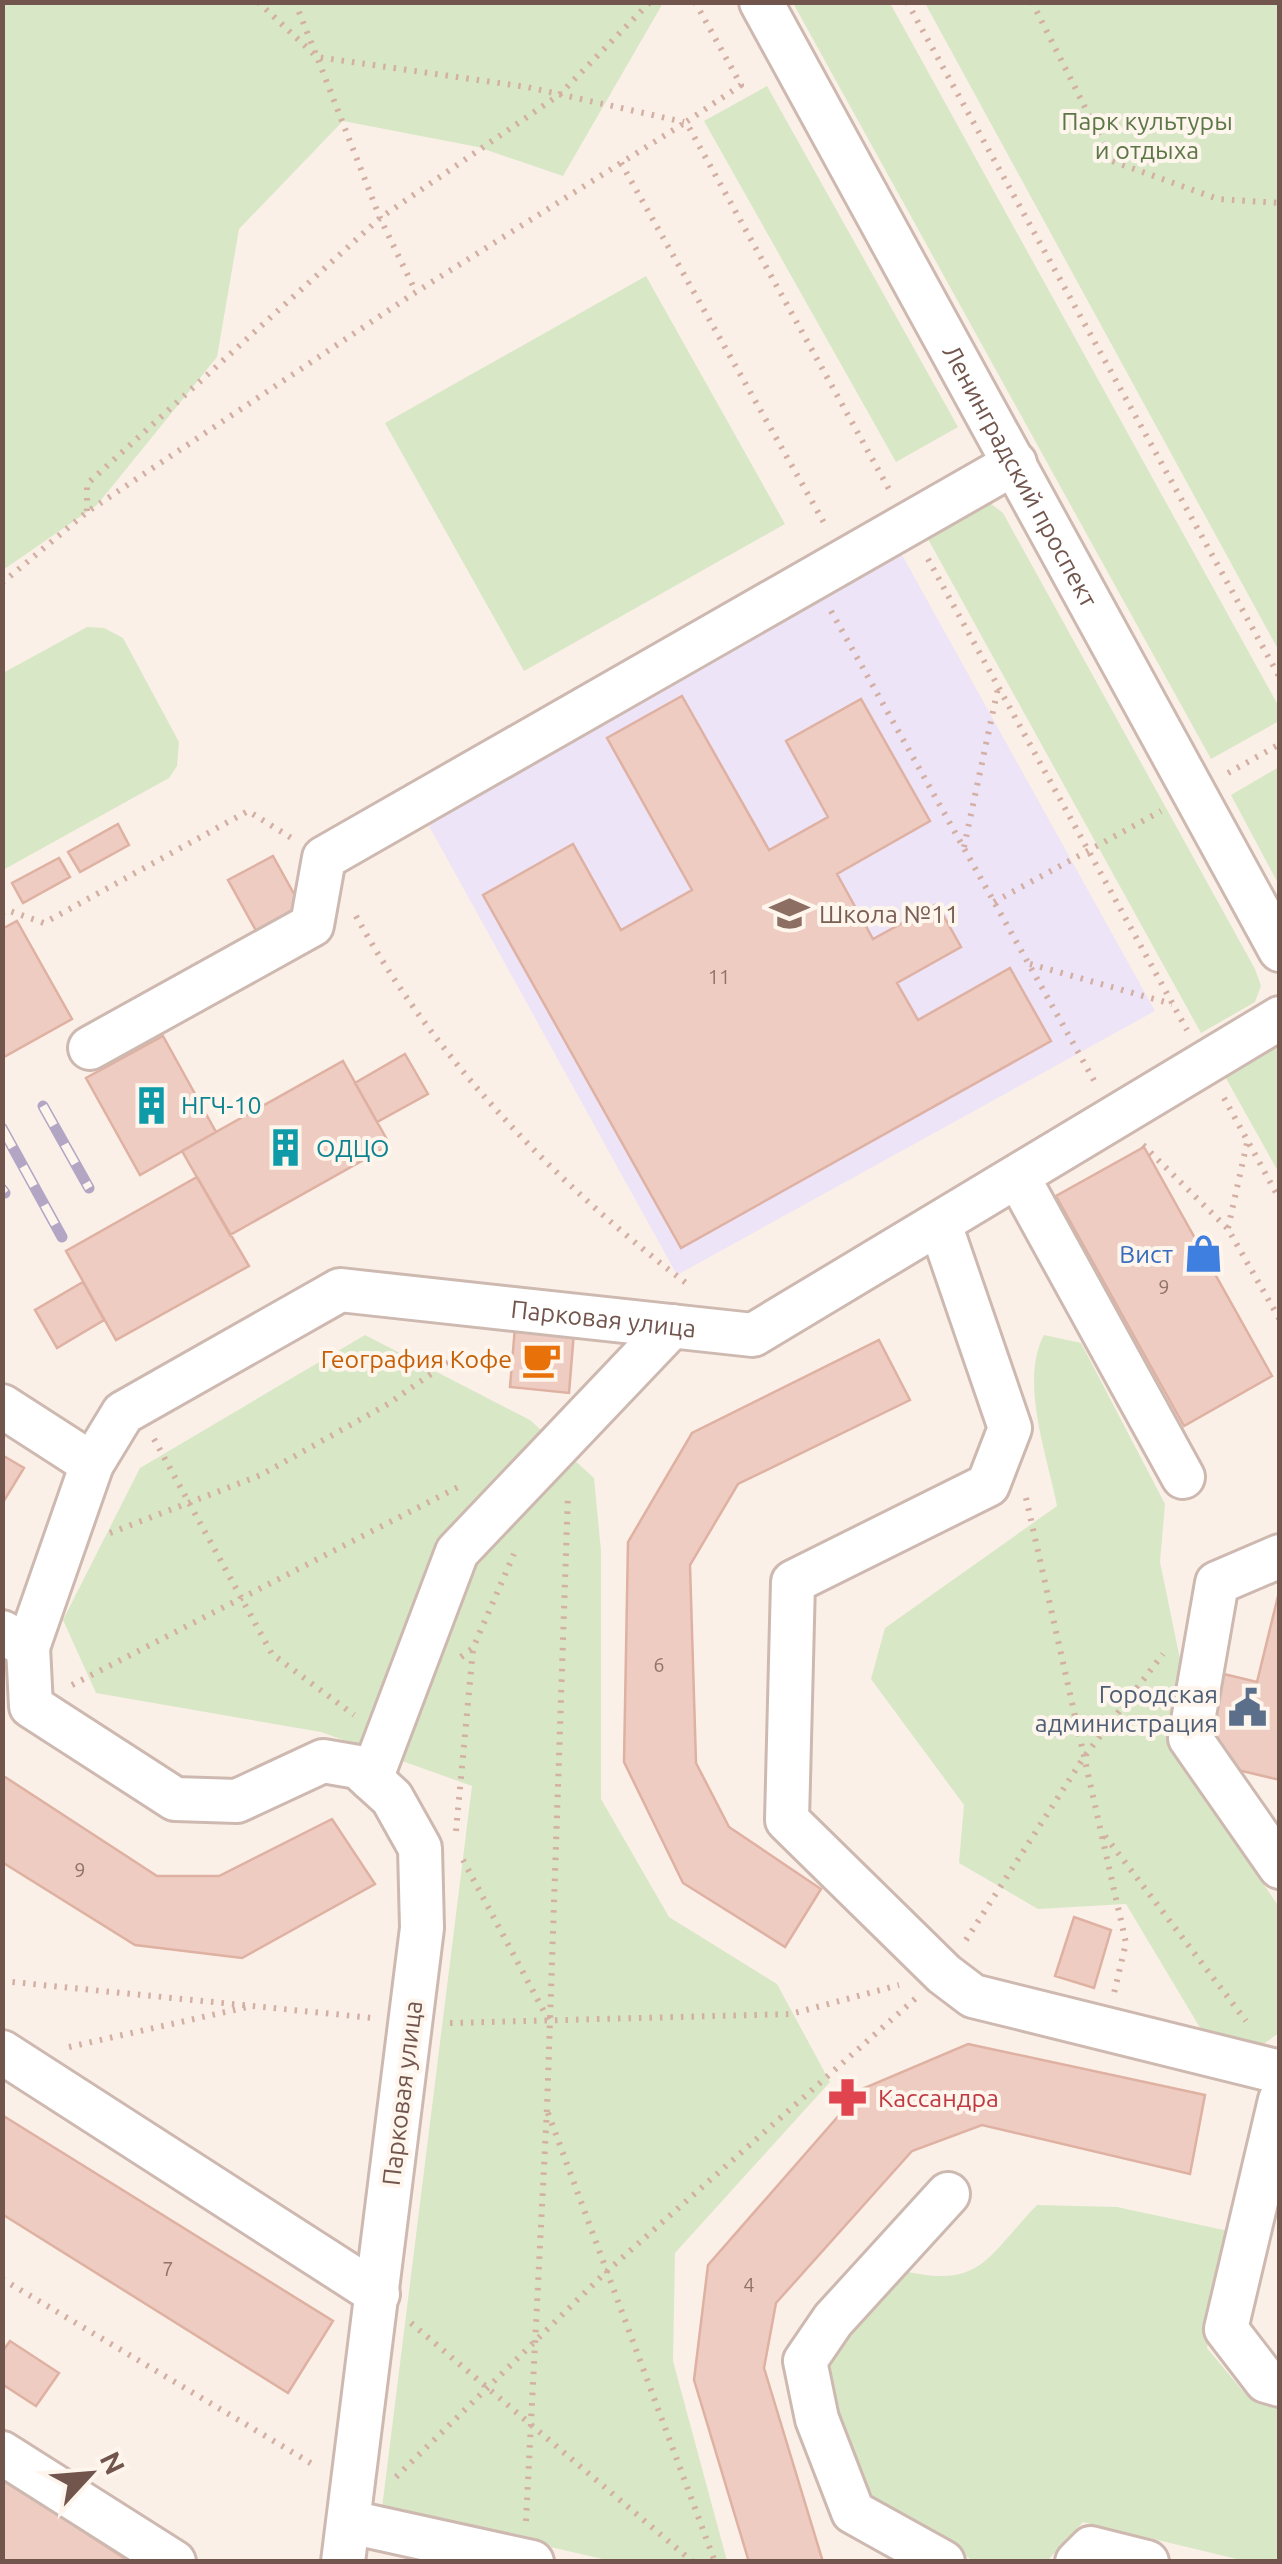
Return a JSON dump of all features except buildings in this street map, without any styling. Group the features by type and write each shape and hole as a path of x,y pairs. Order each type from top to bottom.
{"street":[{"name":"Ленинградский проспект","path":"761,2 1280,950"},
{"path":"90,1048 312,925 324,858 1015,463"},
{"path":"753,1335 1280,1018"},
{"path":"1018,1177 1183,1477"},
{"path":"940,1224 1010,1428 988,1485 792,1582 787,1820 944,1974 973,1996 1280,2072"},
{"name":"Парковая улица","path":"349,2524 422,1928 420,1848 392,1798 358,1768 322,1761 238,1800 174,1799 31,1706 15,1640 61,1552 92,1464 123,1414 340,1290 753,1335"},
{"path":"371,1779 458,1552 672,1326"},
{"path":"2,1406 92,1464"},
{"path":"1280,1556 1217,1584 1190,1738 1280,1867"},
{"path":"8,2056 378,2294"},
{"path":"1280,2100 1226,2329 1266,2381 1280,2385"},
{"path":"943,2562 852,2512 817,2419 805,2361 833,2320 948,2194"},
{"path":"2,2453 174,2562"},
{"path":"349,2524 528,2560"},
{"path":"1077,2562 1090,2548 1147,2562"}],"path":[{"path":"258,2 317,57 559,94 686,122 1280,1200"},
{"path":"295,2 380,218 416,292"},
{"path":"88,512 87,484 380,218 559,94 650,2"},
{"path":"2,583 88,512 416,292 742,85 695,2"},
{"path":"907,2 1280,678"},
{"path":"1032,2 1112,162 1218,199 1280,203"},
{"path":"621,163 829,569 964,847 1116,1119 1228,1229 1280,1320"},
{"path":"964,847 999,687"},
{"path":"2,913 7,910 44,923 248,811 324,858 388,974 491,1104 612,1228 753,1335"},
{"path":"994,902 1089,851"},
{"path":"1029,964 1173,1005"},
{"path":"1228,1229 1247,1141"},
{"path":"61,1552 260,1475 388,1404 485,1336"},
{"path":"136,1406 272,1654 386,1738"},
{"path":"1010,1428 1126,1942 1106,2028"},
{"path":"528,2560 530,2424 547,2108 570,1434"},
{"path":"31,1706 466,1483"},
{"path":"2,2280 349,2524 606,2272 944,1974 1084,1757 1169,1646"},
{"path":"455,1845 473,1648"},
{"path":"448,1829 550,2022"},
{"path":"1101,1831 1256,2034"},
{"path":"2,1982 258,2004 410,2023 550,2022 791,2014 944,1974"},
{"path":"8,2056 258,2004"},
{"path":"547,2108 715,2562"},
{"path":"378,2294 693,2562"}],"shaded area":[{"name":"Школа №11","path":"901,553 1155,1011 677,1275 424,817"}],"green space":[{"path":"3,2 663,3 563,176 478,147 343,121 239,229 217,357 97,505 3,570"},
{"path":"793,3 890,3 1279,707 1279,721 1211,759"},
{"name":"Парк культуры и отдыха","path":"925,3 1279,3 1279,651"},
{"path":"767,86 958,427 896,462 704,121"},
{"path":"646,276 785,524 524,671 385,423"},
{"path":"974,501 990,503 1003,513 1255,969 1261,986 1255,1002 1201,1033 923,530"},
{"path":"87,627 104,628 123,638 179,742 177,766 169,778 3,870 3,673"},
{"path":"1279,767 1279,885 1231,795"},
{"path":"1279,1044 1279,1173 1223,1073"},
{"path":"365,1335 530,1420 594,1478 601,1551 601,1799 669,1917 777,1984 830,2082 675,2253 673,2361 727,2561 611,2561 382,2508 472,1786 321,1732 96,1693 63,1620 140,1468"},
{"path":"1044,1335 1081,1343 1165,1504 1160,1562 1181,1664 1170,1745 1279,1907 1279,2033 1262,2045 1202,2031 1126,1904 1038,1909 959,1863 964,1805 871,1679 885,1628 1057,1506 1035,1397 1034,1374"},
{"path":"1037,2205 1117,2207 1233,2232 1207,2348 1242,2390 1279,2402 1279,2561 1245,2561 1083,2522 1047,2561 974,2561 874,2503 835,2422 829,2353 900,2270 948,2276 965,2272 992,2255"}],"railway":[{"path":"43,1106 89,1188"},
{"path":"2,1128 62,1237"},
{"path":"2,1189 5,1193"}],"place":[{"name":"Школа №11","path":"789,914"},
{"name":"НГЧ-10","path":"151,1105"},
{"name":"ОДЦО","path":"286,1148"},
{"name":"Вист","path":"1203,1254"},
{"name":"География Кофе","path":"542,1359"},
{"name":"Городская администрация","path":"1248,1708"},
{"name":"Кассандра","path":"848,2098"}]}
